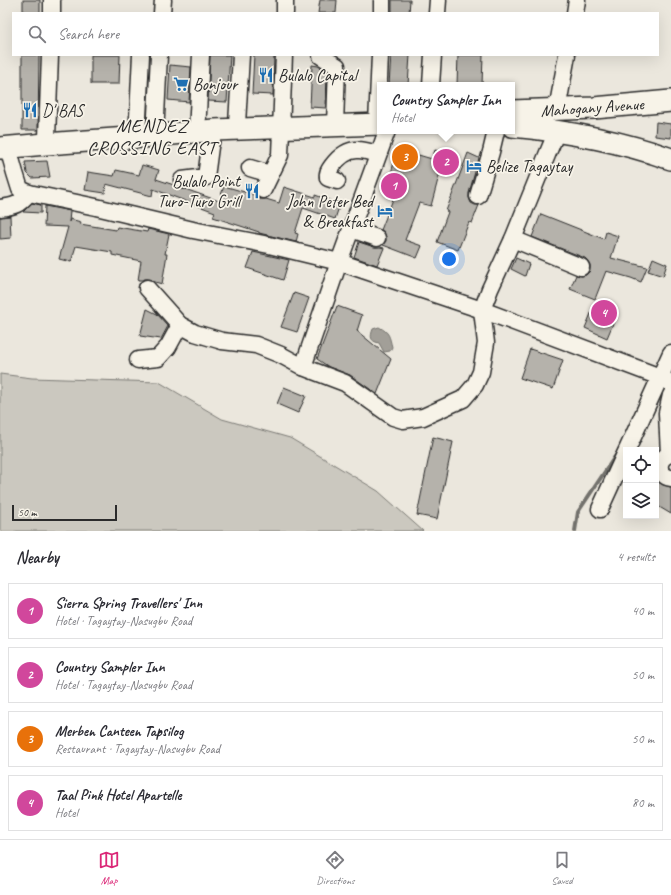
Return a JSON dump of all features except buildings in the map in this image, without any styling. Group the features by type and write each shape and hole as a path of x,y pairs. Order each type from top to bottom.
{"main road":[{"name":"Mahogany Avenue","path":"515,111 594,108 671,101"},
{"path":"588,136 583,130 583,116 594,108"},
{"path":"4,148 238,129 335,125 377,126"},
{"path":"515,126 588,136 671,159"}],"street":[{"path":"52,0 52,12"},
{"path":"162,0 162,12"},
{"path":"285,0 285,12"},
{"path":"382,0 382,12"},
{"path":"437,12 438,0"},
{"path":"575,12 577,0"},
{"path":"46,144 48,131 50,56"},
{"path":"140,56 146,137"},
{"path":"146,137 160,56"},
{"path":"182,180 206,177 210,146 205,131 201,56"},
{"path":"238,129 237,124 241,56"},
{"path":"263,190 280,156 284,56"},
{"path":"321,56 337,66 335,125"},
{"path":"380,56 380,82"},
{"path":"431,82 433,56"},
{"path":"557,110 567,56"},
{"path":"147,288 180,325 195,333 222,341 256,345 281,355 303,367 345,383 393,417 403,420 423,417 463,399 475,385 481,372 486,343 482,310 557,131"},
{"path":"303,367 378,154 380,134"},
{"path":"478,196 495,134"},
{"path":"4,148 20,189 29,193 193,230 269,245 339,262 482,310 665,380"},
{"path":"337,181 328,178 327,175 335,162 346,152 358,150 378,154"},
{"path":"250,168 270,174"},
{"path":"0,208 13,206 21,202 29,193"},
{"path":"351,229 377,238"},
{"path":"513,239 581,267"},
{"path":"138,360 158,358 168,347 180,325"},
{"path":"628,447 665,380 671,353"},
{"path":"671,395 667,413 670,454 660,462 660,470 666,477 671,478"},
{"path":"600,509 623,458"}],"shaded area":[{"path":"379,327 388,335 392,347 390,351 384,352 379,343 372,340 371,334 373,329"},
{"path":"0,374 32,378 159,382 222,419 290,438 378,491 423,531 0,531"}],"waterway":[{"path":"575,531 578,512 618,452"}],"place":[{"name":"Bulalo Capital","path":"266,75"},
{"name":"Bonjour","path":"181,84"},
{"name":"D' BAS","path":"30,110"},
{"name":"Merben Canteen Tapsilog","path":"405,157"},
{"name":"Country Sampler Inn","path":"446,162"},
{"name":"Belize Tagaytay","path":"474,166"},
{"name":"Sierra Spring Travellers' Inn","path":"394,186"},
{"name":"Bulalo Point Turo-Turo Grill","path":"252,191"},
{"name":"John Peter Bed & Breakfast","path":"385,211"},
{"name":"Taal Pink Hotel Apartelle","path":"604,313"}],"district":[{"name":"MENDEZ CROSSING EAST","path":"152,136"}]}
